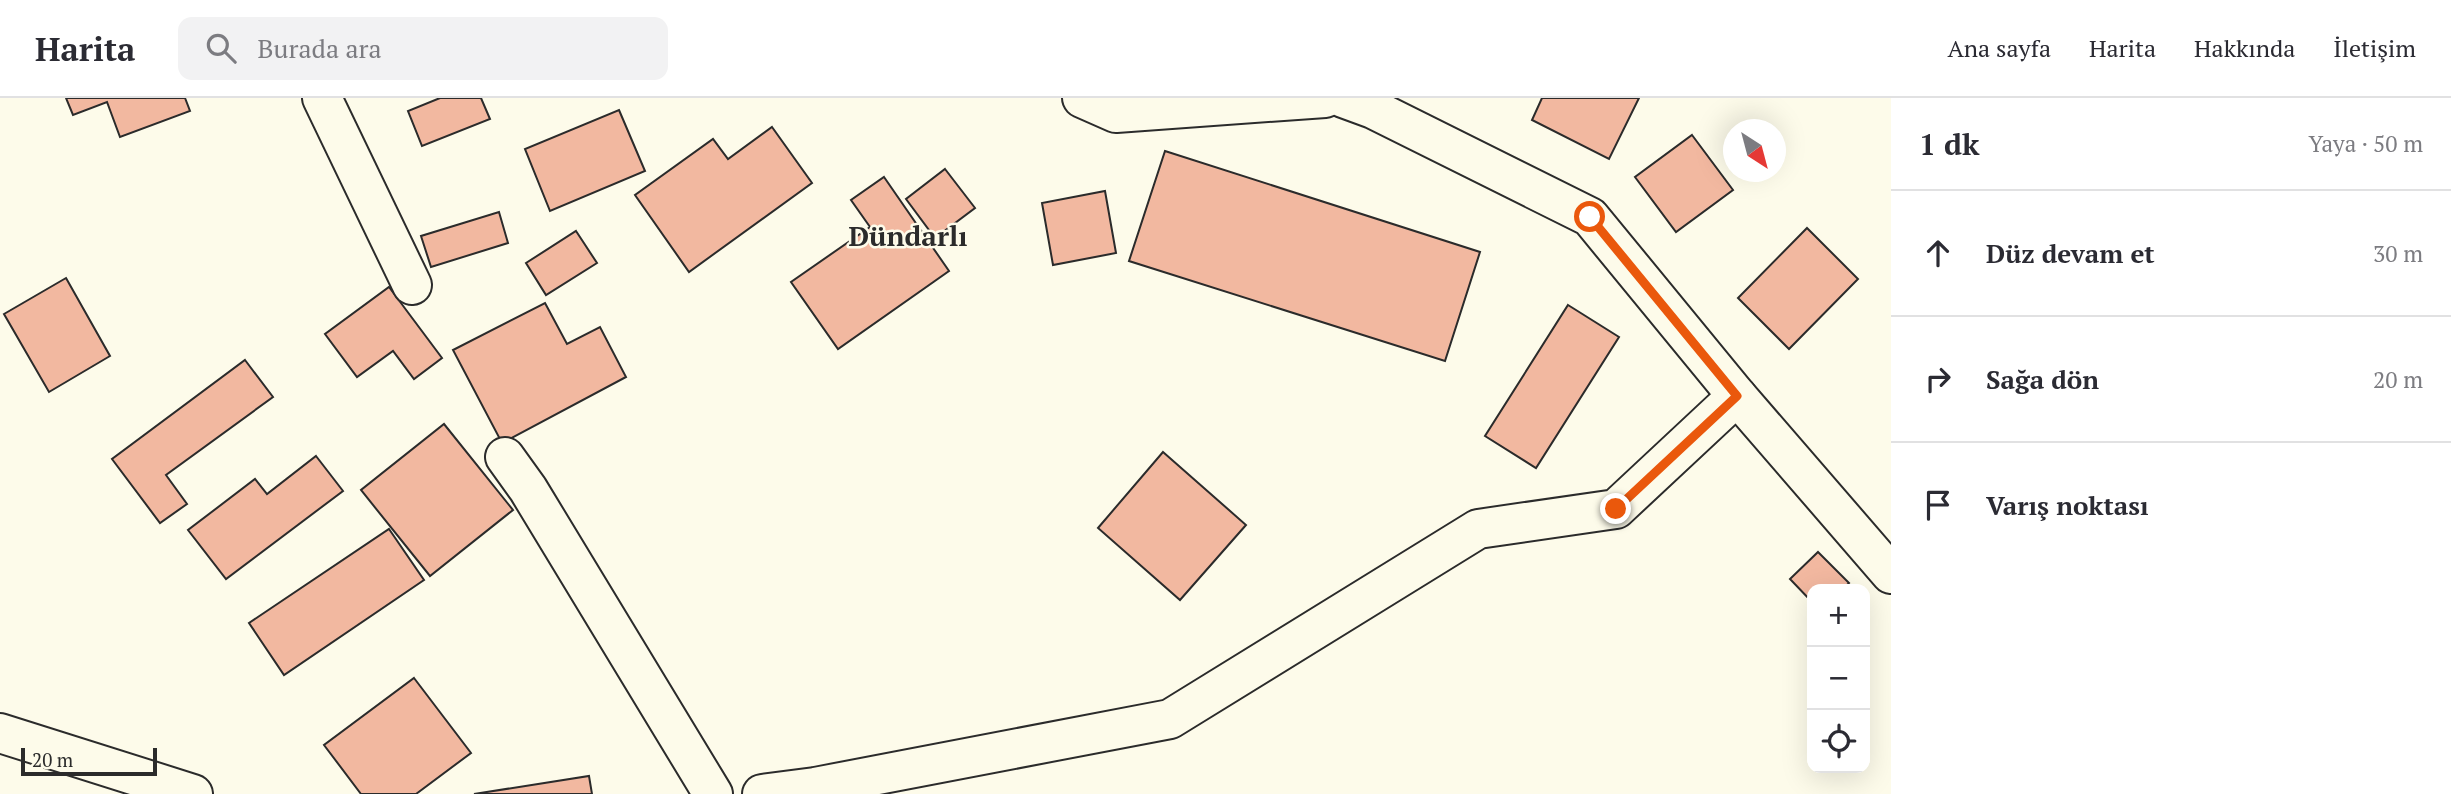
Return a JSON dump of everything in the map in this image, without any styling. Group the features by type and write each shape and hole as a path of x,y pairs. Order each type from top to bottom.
{"street":[{"path":"322,98 412,285"},
{"path":"1082,98 1116,113 1325,98"},
{"path":"1368,102 1590,217 1737,396 1891,574"},
{"path":"762,794 815,787 1170,719 1478,529 1616,509 1737,396"},
{"path":"505,457 528,489 713,794"},
{"path":"0,733 193,794"}],"building":[{"path":"66,98 185,98 190,111 120,137 107,102 73,115"},
{"path":"440,98 481,98 490,119 422,146 408,111"},
{"path":"1542,98 1639,98 1609,159 1532,120"},
{"path":"619,110 645,171 550,211 525,149"},
{"path":"772,127 812,183 689,272 635,195 713,139 728,159"},
{"path":"1692,135 1723,177 1723,182 1727,182 1733,190 1676,232 1635,177"},
{"path":"1165,151 1480,252 1445,361 1129,261"},
{"path":"945,169 975,208 935,238 906,199"},
{"path":"884,177 949,271 838,349 791,282 870,227 851,200"},
{"path":"1105,191 1116,253 1053,265 1042,203"},
{"path":"499,212 508,243 431,267 421,236"},
{"path":"1807,228 1858,279 1789,349 1738,298"},
{"path":"576,231 597,263 546,295 526,263"},
{"path":"66,278 110,356 49,392 4,314"},
{"path":"389,287 442,358 414,379 393,351 357,377 325,334"},
{"path":"545,303 567,344 600,327 626,377 502,443 453,350"},
{"path":"1568,305 1619,337 1536,468 1485,436"},
{"path":"245,360 273,397 166,475 187,504 160,523 112,459"},
{"path":"444,424 513,510 430,576 361,490"},
{"path":"1163,452 1246,525 1180,600 1098,528"},
{"path":"316,456 343,491 226,579 188,530 255,479 267,494"},
{"path":"389,529 424,580 284,675 249,623"},
{"path":"1818,552 1849,583 1807,584 1807,597 1790,579"},
{"path":"414,678 471,753 416,794 361,794 324,745"},
{"path":"589,776 592,794 474,794"}],"district":[{"name":"Dündarlı","path":"908,235"}],"route":[{"path":"1590,217 1737,396 1616,509"}]}
